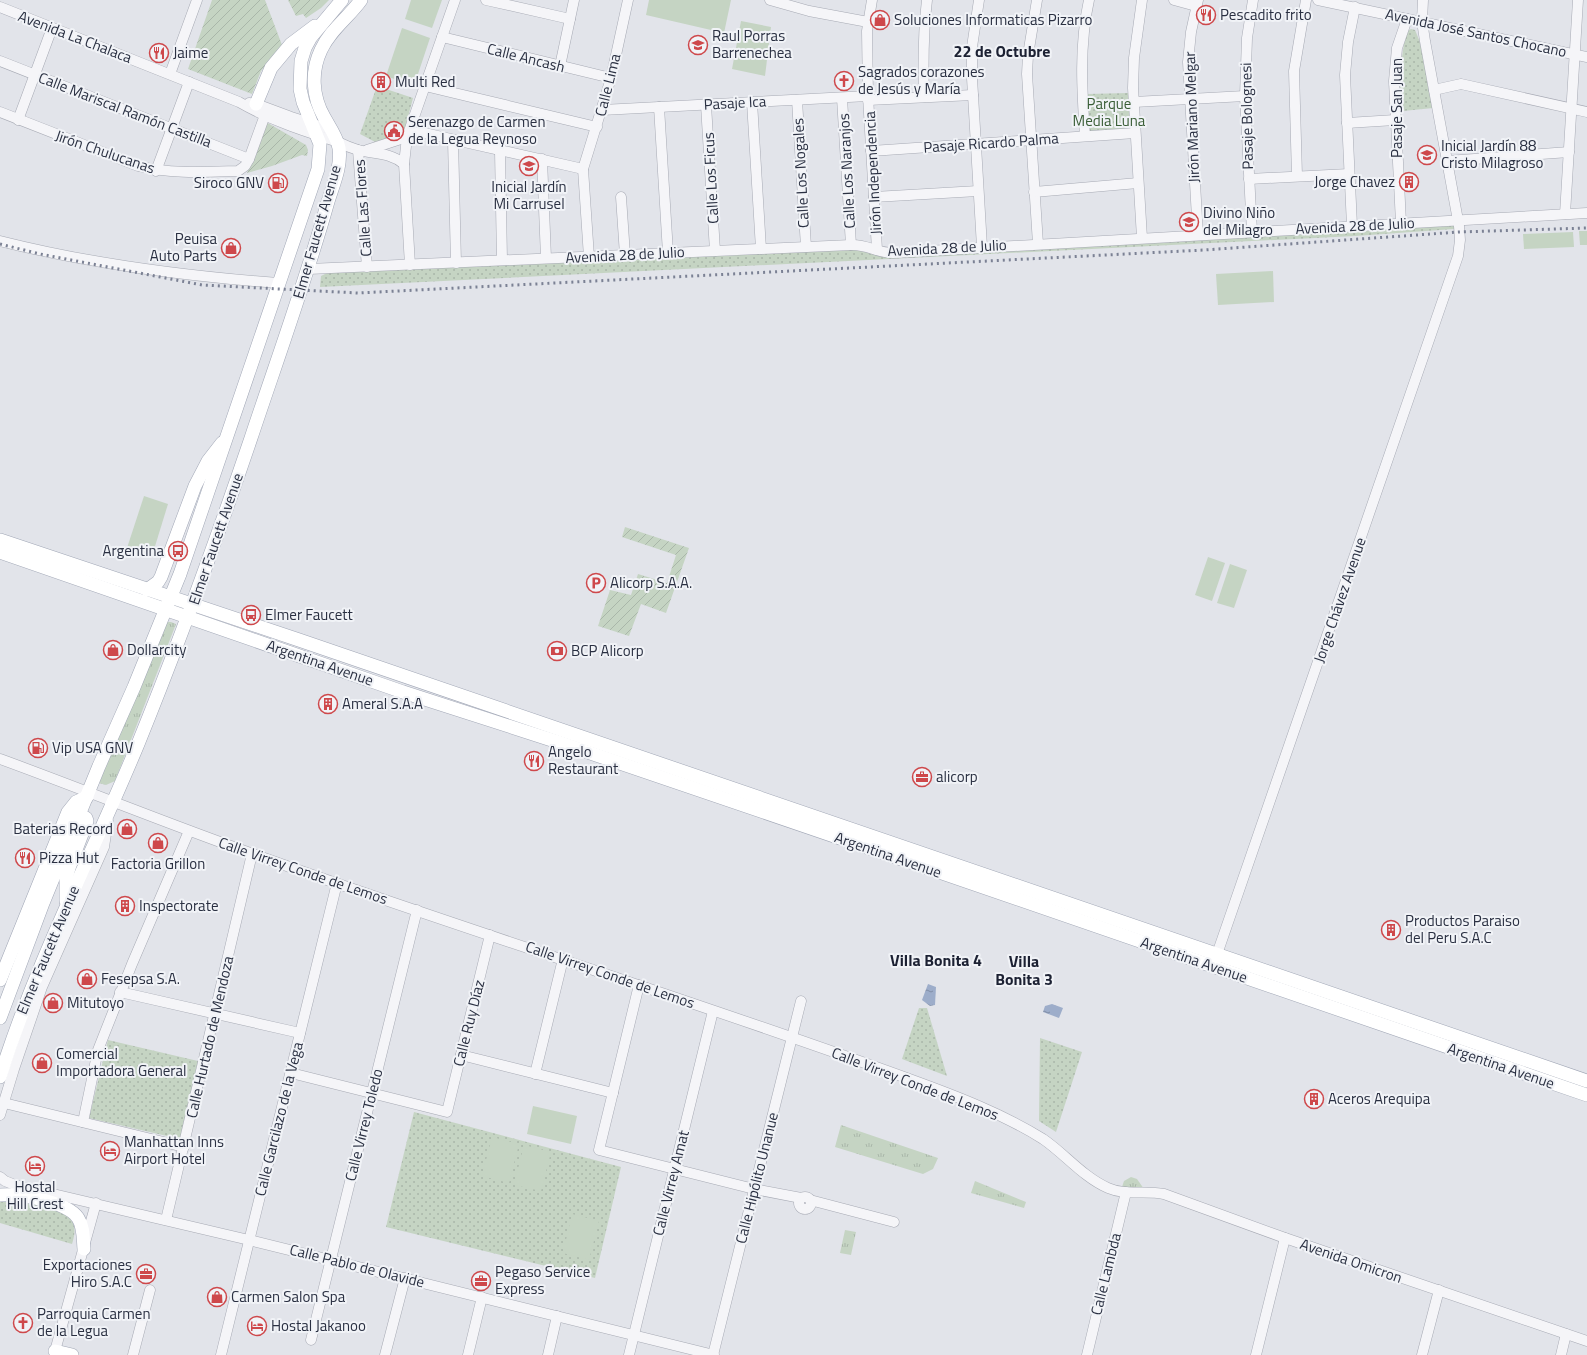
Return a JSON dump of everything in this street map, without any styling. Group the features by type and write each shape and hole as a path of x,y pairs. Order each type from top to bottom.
{"main road":[{"name":"Elmer Faucett Avenue","path":"0,1018 32,933 46,882 79,816 168,603 228,435 318,168 320,144 303,102 300,89 301,62 305,48 311,37 342,0"},
{"name":"Elmer Faucett Avenue","path":"0,1077 28,997 66,907 112,807 191,611 309,269 338,168 339,149 321,112 315,95 314,76 319,53 324,43 361,0"},
{"path":"256,104 271,68 285,50 328,16"},
{"path":"146,590 158,582 161,577 195,486 208,461 228,435"},
{"path":"0,540 146,590 168,603"},
{"path":"0,552 168,603"},
{"name":"Argentina Avenue","path":"168,603 1215,961 1424,1039 1587,1095"},
{"path":"0,980 46,882 68,812 76,802 88,794"},
{"path":"66,907 66,879 87,821 86,818 79,816"},
{"path":"32,933 40,944 46,944 52,940"},
{"name":"Argentina Avenue","path":"1215,961 1429,1027 1587,1081"},
{"path":"10,991 12,1000 15,1003 21,1003 28,997"},
{"path":"1424,1039 1429,1027"},
{"path":"0,1194 26,1196 62,1206 71,1211 78,1218 82,1227 84,1248"},
{"path":"55,1351 72,1355"}],"street":[{"path":"170,74 197,0"},
{"path":"410,265 404,164 407,137 455,0"},
{"path":"486,0 570,19"},
{"path":"560,66 574,0"},
{"name":"Calle Lima","path":"583,169 611,78 628,0"},
{"path":"770,0 809,10 868,22"},
{"path":"809,10 811,0"},
{"name":"Jirón Independencia","path":"872,0 868,22 868,98 877,250"},
{"path":"924,97 922,57 924,20 927,0"},
{"path":"979,0 972,47 973,95 982,247"},
{"path":"1037,0 1028,55 1027,74 1038,244"},
{"path":"1086,136 1082,89 1082,44 1089,0"},
{"path":"1142,0 1134,58 1135,133 1142,238"},
{"path":"1174,0 1197,3"},
{"name":"Pasaje Bolognesi","path":"1252,232 1245,96 1247,38 1253,0"},
{"path":"1297,176 1294,71 1306,0"},
{"name":"Avenida José Santos Chocano","path":"1318,0 1587,57"},
{"name":"Jorge Chávez Avenue","path":"1215,961 1458,256 1459,232 1422,21 1423,0"},
{"path":"1565,214 1576,54 1578,0"},
{"name":"Jirón Mariano Melgar","path":"1197,3 1189,47 1190,99 1198,235"},
{"name":"Avenida La Chalaca","path":"0,7 239,102 265,116 334,136 361,151"},
{"path":"1352,226 1345,75 1346,58 1355,7"},
{"name":"Pasaje San Juan","path":"1400,223 1394,81 1395,59 1407,18"},
{"path":"18,120 52,28"},
{"name":"Calle Ancash","path":"442,37 611,78"},
{"name":"Calle Mariscal Ramón Castilla","path":"0,61 249,159"},
{"path":"156,171 189,82"},
{"path":"1434,90 1461,84 1587,112"},
{"path":"425,86 597,127"},
{"name":"Pasaje Ica","path":"602,110 842,98 973,95"},
{"path":"1134,102 1245,96"},
{"name":"Calle Los Naranjos","path":"842,98 851,245"},
{"name":"Calle Los Nogales","path":"797,100 806,247"},
{"name":"Avenida La Chalaca","path":"239,102 256,104 315,131"},
{"path":"752,102 761,249"},
{"name":"Calle Los Ficus","path":"706,105 715,251"},
{"path":"659,107 668,253"},
{"name":"Jirón Chulucanas","path":"0,112 120,160 156,171 176,173 238,171 245,166 249,159"},
{"path":"249,159 265,116"},
{"path":"1347,123 1395,120"},
{"path":"361,151 420,132 583,169 589,257"},
{"name":"Pasaje Ricardo Palma","path":"871,151 1135,133"},
{"path":"453,140 456,263"},
{"name":"Calle Las Flores","path":"367,267 361,151 385,154 399,160 404,164"},
{"path":"500,151 502,260"},
{"path":"1447,161 1569,152"},
{"path":"542,159 546,258"},
{"path":"1249,179 1349,174"},
{"path":"1034,192 1138,183"},
{"path":"874,197 978,191"},
{"path":"621,197 625,255"},
{"name":"Avenida 28 de Julio","path":"309,269 851,245 862,245 887,253 893,253 1587,213"},
{"path":"0,241 86,260 151,270 216,278 278,283"},
{"name":"Calle Virrey Conde de Lemos","path":"0,759 88,794 112,807 189,831 252,854 792,1037 947,1093 991,1112 1039,1137 1062,1153 1096,1181 1114,1190"},
{"path":"0,1115 42,987 104,847 112,807"},
{"path":"83,1122 98,1050 120,992 189,831"},
{"name":"Calle Hurtado de Mendoza","path":"166,1220 252,854"},
{"name":"Calle Garcilazo de la Vega","path":"221,1355 337,883"},
{"name":"Calle Virrey Toledo","path":"311,1340 417,910"},
{"name":"Calle Ruy Díaz","path":"372,1093 447,1112 490,935"},
{"path":"535,1074 563,960"},
{"path":"639,985 599,1150 754,1188 806,1199 894,1222"},
{"path":"120,992 300,1033"},
{"name":"Calle Hipólito Unanue","path":"713,1355 801,1001"},
{"name":"Calle Virrey Amat","path":"629,1355 713,1011"},
{"path":"461,1055 613,1093"},
{"path":"291,1073 372,1093"},
{"path":"4,1103 184,1147"},
{"name":"Calle Pablo de Olavide","path":"0,1177 5,1181 15,1184 250,1240 713,1355"},
{"name":"Avenida Omicron","path":"1114,1190 1164,1194 1285,1238 1587,1341"},
{"name":"Calle Lambda","path":"1086,1355 1126,1192"},
{"path":"55,1351 96,1203"},
{"path":"1256,1355 1285,1238"},
{"path":"386,1355 405,1278"},
{"path":"133,1355 150,1290"},
{"path":"1422,1355 1439,1290"},
{"path":"468,1355 482,1297"},
{"path":"548,1355 557,1316"},
{"path":"1561,1355 1566,1334"}],"green space":[{"path":"212,0 265,0 282,45 261,71 252,94 188,69"},
{"path":"288,0 329,0 321,8 306,18 303,14 296,16"},
{"path":"411,0 442,0 432,28 405,19"},
{"path":"649,0 731,0 724,33 646,15"},
{"path":"741,21 771,27 765,76 732,69"},
{"path":"402,28 430,38 414,86 386,76"},
{"path":"1411,29 1415,30 1420,42 1433,108 1403,111 1399,79 1404,43 1407,31"},
{"path":"377,86 413,98 403,136 379,144 360,134"},
{"name":"Parque Media Luna","path":"1129,93 1131,131 1088,133 1087,94"},
{"path":"266,122 306,145 308,150 307,156 302,155 247,173"},
{"path":"1454,225 1454,229 1355,236 320,287 321,276 333,270 862,247 882,252"},
{"path":"1579,231 1587,231 1587,245 1580,245"},
{"path":"1573,232 1574,247 1524,249 1523,234"},
{"path":"1273,271 1274,302 1218,305 1216,274"},
{"path":"144,496 168,504 152,556 127,548"},
{"path":"625,527 689,548 666,613 641,604 629,636 598,626 610,590 631,595 638,574 667,583 676,555 622,537"},
{"path":"1208,557 1225,563 1212,601 1195,595"},
{"path":"1230,564 1247,570 1234,608 1217,603"},
{"path":"167,622 176,624 115,781 106,785 99,783"},
{"path":"919,1008 927,1008 947,1076 902,1059"},
{"path":"1040,1038 1082,1052 1056,1132 1039,1121"},
{"path":"108,1040 198,1061 180,1139 89,1118"},
{"path":"533,1106 577,1116 571,1144 527,1134"},
{"path":"414,1112 621,1167 595,1278 386,1227"},
{"path":"841,1125 938,1158 933,1169 923,1174 835,1147"},
{"path":"492,1137 519,1144 509,1183 482,1176"},
{"path":"524,1145 551,1152 541,1191 514,1185"},
{"path":"1131,1177 1137,1179 1144,1189 1125,1192 1122,1187 1124,1181"},
{"path":"975,1181 1026,1202 1024,1208 971,1193"},
{"path":"0,1202 17,1202 61,1212 73,1223 75,1231 72,1244 0,1223"},
{"path":"572,1214 599,1221 589,1260 563,1253"},
{"path":"845,1230 856,1232 851,1255 840,1253"}],"water":[{"path":"928,984 936,987 935,1005 930,1006 922,1000"},
{"path":"1052,1004 1063,1008 1059,1018 1043,1012 1045,1006"}],"railway":[{"path":"0,244 40,254 202,285 358,293 1204,250 1459,232 1587,228"}],"place":[{"name":"Pescadito frito","path":"1206,15"},
{"name":"Soluciones Informaticas Pizarro","path":"880,20"},
{"name":"Raul Porras Barrenechea","path":"698,45"},
{"name":"Jaime","path":"159,53"},
{"name":"Sagrados corazones de Jesús y María","path":"844,81"},
{"name":"Multi Red","path":"381,82"},
{"name":"Serenazgo de Carmen de la Legua Reynoso","path":"394,131"},
{"name":"Inicial Jardín 88 Cristo Milagroso","path":"1427,155"},
{"name":"Inicial Jardín Mi Carrusel","path":"529,166"},
{"name":"Jorge Chavez","path":"1409,182"},
{"name":"Siroco GNV","path":"278,183"},
{"name":"Divino Niño del Milagro","path":"1189,222"},
{"name":"Peuisa Auto Parts","path":"231,248"},
{"name":"Argentina","path":"178,551"},
{"name":"Alicorp S.A.A.","path":"596,583"},
{"name":"Elmer Faucett","path":"251,615"},
{"name":"Dollarcity","path":"113,650"},
{"name":"BCP Alicorp","path":"557,651"},
{"name":"Ameral S.A.A","path":"328,704"},
{"name":"Vip USA GNV","path":"38,748"},
{"name":"Angelo Restaurant","path":"534,761"},
{"name":"alicorp","path":"922,777"},
{"name":"Baterias Record","path":"127,829"},
{"name":"Factoria Grillon","path":"158,843"},
{"name":"Pizza Hut","path":"25,858"},
{"name":"Inspectorate","path":"125,906"},
{"name":"Productos Paraiso del Peru S.A.C","path":"1391,930"},
{"name":"Fesepsa S.A.","path":"87,979"},
{"name":"Mitutoyo","path":"53,1003"},
{"name":"Comercial Importadora General","path":"42,1063"},
{"name":"Aceros Arequipa","path":"1314,1099"},
{"name":"Manhattan Inns Airport Hotel","path":"110,1151"},
{"name":"Hostal Hill Crest","path":"35,1166"},
{"name":"Exportaciones Hiro S.A.C","path":"146,1274"},
{"name":"Pegaso Service Express","path":"481,1281"},
{"name":"Carmen Salon Spa","path":"217,1297"},
{"name":"Parroquia Carmen de la Legua","path":"23,1323"},
{"name":"Hostal Jakanoo","path":"257,1326"}],"district":[{"name":"22 de Octubre","path":"1002,51"},
{"name":"Villa Bonita 4","path":"936,960"},
{"name":"Villa Bonita 3","path":"1024,970"}]}
